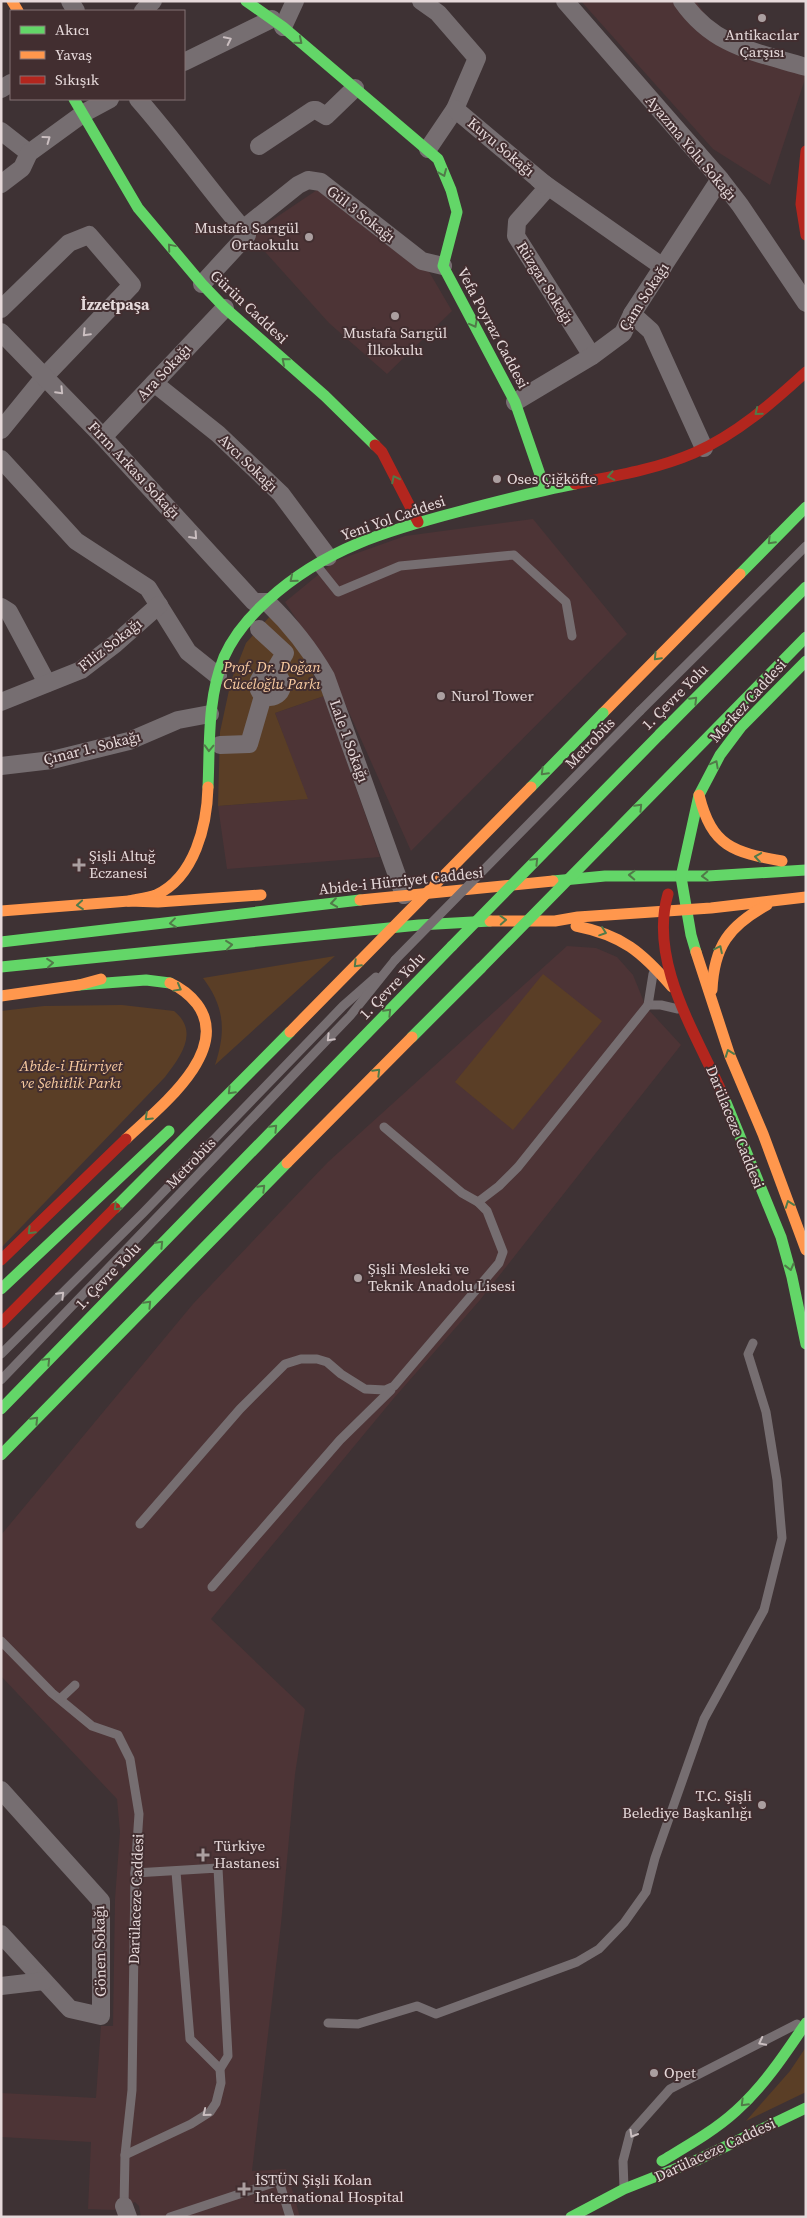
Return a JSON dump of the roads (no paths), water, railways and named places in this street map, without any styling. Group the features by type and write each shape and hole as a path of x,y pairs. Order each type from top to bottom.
{"main road":[{"name":"Vefa Poyraz Caddesi","path":"246,1 277,23 428,149 438,160 451,190 457,212 444,266 515,402 545,490"},
{"name":"Gürün Caddesi","path":"79,106 138,208 202,284 225,308 325,396 382,452 418,522"},
{"path":"806,151 801,201 803,225 806,235"},
{"name":"Yeni Yol Caddesi","path":"129,901 156,895 177,879 191,860 203,834 208,809 210,714 218,676 228,650 249,619 292,579 321,560 358,543 418,522 545,490 642,470 673,461 722,439 801,380 806,372"},
{"path":"1,1323 806,507"},
{"name":"1. Çevre Yolu","path":"1,1409 806,586"},
{"path":"1,1455 255,1194 481,968 806,637"},
{"name":"Merkez Caddesi","path":"681,877 699,795 720,755 736,734 806,661"},
{"path":"699,795 705,819 717,838 726,845 750,856 806,865"},
{"name":"Abide-i Hürriyet Caddesi","path":"1,942 382,897 605,876 681,877 806,870"},
{"path":"632,915 681,877"},
{"name":"Darülaceze Caddesi","path":"681,877 690,935 730,1056 763,1134 806,1250"},
{"name":"Darülaceze Caddesi","path":"681,877 668,894 664,912 663,938 670,972 676,992 709,1062 781,1236 796,1292 806,1344"},
{"path":"334,891 350,891 382,897"},
{"path":"1,911 129,901 158,902 273,894"},
{"path":"555,921 578,917 632,915 806,897"},
{"path":"712,997 713,963 724,938 750,914 775,901"},
{"path":"1,967 419,925 508,920 555,921 597,929 636,948 653,964 676,992"},
{"path":"349,944 419,925"},
{"path":"78,985 118,974 168,970"},
{"path":"1,996 78,985 145,980 162,981 176,985 198,1004 204,1017 207,1032 204,1049 194,1070 178,1088 1,1260"},
{"path":"222,1084 290,1032"},
{"path":"1,1289 174,1125"},
{"name":"Darülaceze Caddesi","path":"624,2189 646,2171 694,2142 736,2110 774,2068 806,2021"},
{"name":"Darülaceze Caddesi","path":"571,2217 624,2189 695,2161 806,2108"}],"street":[{"path":"144,10 153,1"},
{"path":"421,1 438,13 477,58 455,109 428,149"},
{"name":"Ayazma Yolu Sokağı","path":"566,1 720,179 740,205 806,303"},
{"path":"682,1 690,13 712,34 731,44 806,67"},
{"path":"185,62 277,23 294,2"},
{"path":"259,146 313,110 326,116 355,88"},
{"path":"1,184 22,168 29,152 79,106 106,100"},
{"path":"139,100 172,137 208,188 244,229"},
{"name":"Kuyu Sokağı","path":"455,109 486,143 663,267"},
{"path":"1,131 29,152"},
{"name":"Çam Sokağı","path":"515,402 592,356 623,333 632,314 720,179"},
{"name":"Gül 3 Sokağı","path":"202,284 247,235 244,229 298,185 308,180 321,182 422,261 444,266"},
{"name":"Rüzgar Sokağı","path":"548,186 517,222 516,236 592,356"},
{"path":"1,308 69,243 89,235 132,285 45,376 1,430"},
{"name":"Ara Sokağı","path":"104,437 225,308"},
{"path":"632,314 651,331 704,448"},
{"name":"Fırın Arkası Sokağı","path":"1,332 104,437 254,602 268,602"},
{"name":"Avcı Sokağı","path":"154,382 218,434 281,494 321,560"},
{"path":"1,459 76,541 148,588 188,652 218,676"},
{"name":"Lale 1 Sokağı","path":"268,602 292,627 312,653 326,677 404,895"},
{"name":"Filiz Sokağı","path":"1,702 81,670 115,644 159,605"},
{"path":"1,607 9,612 47,683"},
{"path":"220,745 249,744 263,696 270,698 277,696 282,690 282,683 279,677 273,673 285,653 259,629"},
{"name":"Çınar 1. Sokağı","path":"1,766 52,760 130,741 178,720 210,714"},
{"name":"Gönen Sokağı","path":"1,1790 102,1901 101,2016 70,2009 1,1934"},
{"path":"1,1986 44,1981"}],"lane":[{"name":"Metrobüs","path":"1,1354 143,1213 343,1006 395,960 640,711 806,546"},
{"path":"321,560 338,592 400,566 514,555 566,602 572,636"},
{"name":"Metrobüs","path":"1,1380 350,1016 395,960"},
{"path":"478,1202 518,1167 648,1005 654,977 653,964"},
{"path":"648,1005 668,1006 686,1012"},
{"path":"212,1587 340,1440 394,1386 500,1263 504,1252 487,1212 478,1202 462,1193 384,1127"},
{"path":"328,2024 358,2024 418,2006 436,2014 577,1962 599,1949 605,1943 624,1923 646,1892 655,1858 704,1718 764,1610 782,1538 777,1480 766,1412 748,1354 753,1343"},
{"path":"140,1524 240,1409 285,1364 301,1359 317,1358 327,1362 341,1374 365,1389 385,1390 394,1386"},
{"name":"Darülaceze Caddesi","path":"1,1641 60,1699 92,1726 118,1735 130,1759 139,1814 136,1873 132,2090 125,2155 126,2211"},
{"path":"60,1699 75,1685"},
{"path":"125,2155 191,2124 210,2112 216,2103 221,2083 220,2069 228,2056 218,1868 136,1873"},
{"path":"176,1872 190,2039 220,2069"},
{"path":"624,2189 623,2161 630,2134 670,2089 806,2021"},
{"path":"170,2217 279,2181 290,2217"}],"place":[{"name":"Antikacılar Çarşısı","path":"762,18"},
{"name":"Mustafa Sarıgül Ortaokulu","path":"309,237"},
{"name":"Mustafa Sarıgül İlkokulu","path":"395,316"},
{"name":"Oses Çiğköfte","path":"497,479"},
{"name":"Nurol Tower","path":"441,696"},
{"name":"Şişli Altuğ Eczanesi","path":"79,865"},
{"name":"Şişli Mesleki ve Teknik Anadolu Lisesi","path":"358,1278"},
{"name":"T.C. Şişli Belediye Başkanlığı","path":"762,1805"},
{"name":"Türkiye Hastanesi","path":"203,1855"},
{"name":"Opet","path":"654,2073"},
{"name":"İSTÜN Şişli Kolan International Hospital","path":"244,2189"}],"district":[{"name":"İzzetpaşa","path":"115,304"}],"park label":[{"name":"Prof. Dr. Doğan Cüceloğlu Parkı","path":"272,676"},
{"name":"Abide-i Hürriyet ve Şehitlik Parkı","path":"71,1074"}]}
